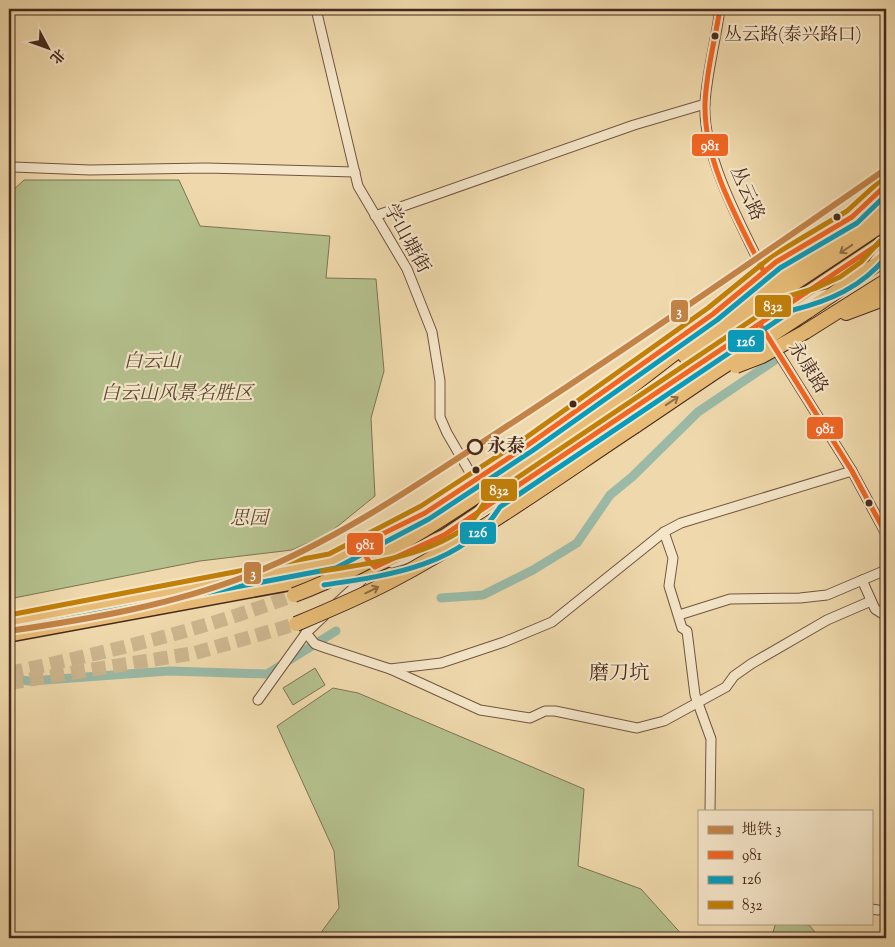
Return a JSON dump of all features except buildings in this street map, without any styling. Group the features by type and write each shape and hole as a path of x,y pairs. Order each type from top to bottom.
{"highway":[{"path":"592,417 718,320 886,206"},
{"path":"294,595 338,576 446,515 886,222"},
{"path":"301,629 348,602 432,559 475,532 886,258"},
{"path":"805,332 886,281"},
{"path":"709,376 762,356 832,318 886,298"}],"main road":[{"path":"9,623 332,562 366,542 425,513 475,481 706,318 764,272 886,195"},
{"path":"9,636 338,576 375,567 430,543 886,239"},
{"path":"366,542 364,554 375,567"}],"street":[{"name":"学山塘街","path":"316,9 358,186 407,269 432,332 440,381 440,417 447,433 475,481"},
{"name":"丛云路","path":"720,9 705,104 712,155 764,272"},
{"path":"375,216 634,125 705,104"},
{"path":"13,167 90,170 204,168 354,172"},
{"path":"852,217 886,185"},
{"path":"790,303 815,298 848,283 874,262 886,246"},
{"name":"永康路","path":"760,324 852,471 886,534"},
{"path":"338,576 332,562 382,551 428,527 516,467 550,429"},
{"path":"390,670 441,663 552,622 664,532 680,523 852,471"},
{"path":"664,532 673,558 670,586 682,628 687,631 696,703 711,739 710,810"},
{"path":"258,700 293,651 301,629 375,567"},
{"path":"678,615 730,598 827,596 886,570"},
{"path":"862,580 876,609 886,616"},
{"path":"301,629 315,644 390,670 480,710 530,718 545,711 555,710 637,728 664,721 726,687 734,676 750,664 827,620 871,601"}],"green space":[{"path":"9,9 54,9 20,14 9,12"},
{"name":"白云山","path":"24,180 179,180 200,226 330,236 326,278 376,279 384,371 371,418 375,496 328,534 292,550 200,561 9,599 9,194"},
{"path":"315,668 325,685 293,705 283,688"},
{"path":"333,688 358,693 584,789 578,866 641,889 685,938 317,938 339,908 334,851 277,726"},
{"path":"776,924 792,924 809,925 820,938 771,938"}],"waterway":[{"path":"441,598 483,595 533,570 577,543 610,495 632,477 698,412 775,360"},
{"path":"9,679 30,681 169,671 267,674 336,631"}],"tunnel":[{"path":"9,673 117,649 189,630 294,595"},
{"path":"9,683 195,653 296,624"}],"metro line":[{"name":"3","path":"9,631 100,616 190,595 249,575 314,545 408,491 547,400 886,169"}],"transit line":[{"name":"981","path":"720,9 707,80 706,126 710,148 724,191 764,272"},
{"name":"832","path":"9,615 329,554 421,506 524,439 708,308 772,256 847,211 881,180"},
{"name":"981","path":"886,185 852,217 776,262 713,314 528,445 425,513 366,542 364,550 367,559 375,567 444,535 886,239"},
{"name":"126","path":"10,630 336,568 429,519 532,451 717,320 780,268 857,223 886,195"},
{"name":"832","path":"322,571 379,561 419,551 454,535 472,521 490,496 786,297 816,288 840,277 861,262 880,241"},
{"name":"126","path":"324,585 373,577 422,565 466,543 485,527 500,507 793,310 832,297 856,285 877,268 886,257"},
{"name":"981","path":"760,324 852,471 886,534"}],"place":[{"name":"丛云路(泰兴路口)","path":"715,36"},
{"name":"永泰","path":"475,447"}],"district":[{"name":"磨刀坑","path":"619,674"}],"park label":[{"name":"白云山风景名胜区","path":"177,394"},
{"name":"思园","path":"249,519"}]}
